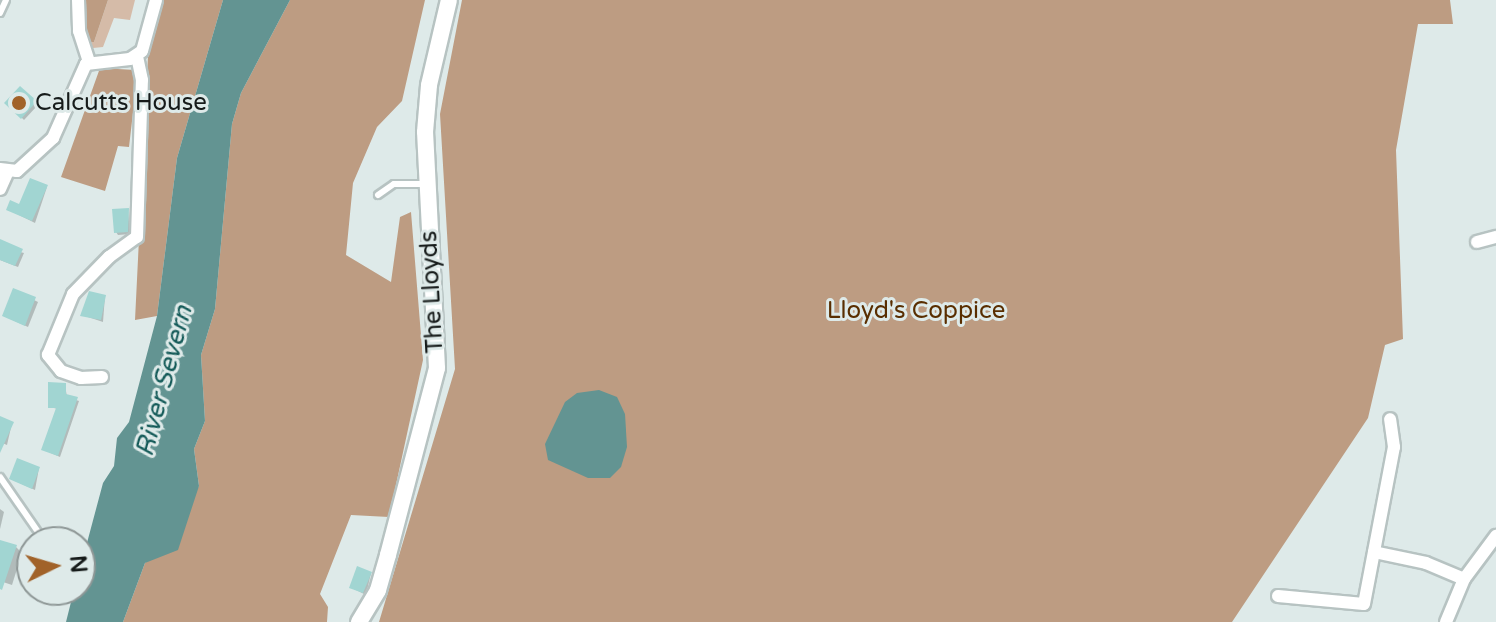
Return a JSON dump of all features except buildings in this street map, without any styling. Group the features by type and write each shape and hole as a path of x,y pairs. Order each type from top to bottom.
{"street":[{"path":"0,189 4,170 32,162 53,138 89,62 79,31 78,0"},
{"path":"102,377 81,378 61,371 48,355 73,294 109,257 137,237 142,80 137,56 156,0"},
{"name":"The Lloyds","path":"359,622 381,578 437,368 426,184 429,85 449,0"},
{"path":"89,62 137,56"},
{"path":"1477,242 1496,237"},
{"path":"1278,596 1364,604 1394,447 1390,419"},
{"path":"1446,622 1464,579 1496,536"},
{"path":"1374,552 1426,563 1464,579"}],"lane":[{"path":"0,13 6,0"},
{"path":"378,195 394,184 426,184"},
{"path":"0,477 34,526"}],"shaded area":[{"path":"108,0 135,0 130,20 114,18 103,47 93,48 87,42 94,42"}],"green space":[{"path":"84,0 108,0 94,42 87,42 83,31"},
{"path":"164,0 223,0 177,158 157,316 135,320 148,56"},
{"path":"290,0 425,0 402,101 377,127 353,183 346,255 391,282 400,217 411,212 423,360 389,517 351,515 320,594 328,607 327,622 123,622 145,563 156,555 199,486 194,449 205,421 201,355 215,309 232,124 241,93"},
{"name":"Lloyd's Coppice","path":"462,0 1450,0 1453,24 1418,24 1396,150 1403,339 1385,345 1368,418 1232,622 379,622 455,369 440,114"},
{"path":"100,68 135,70 137,78 129,147 118,146 105,191 61,177"}],"water":[{"name":"River Severn","path":"223,0 290,0 241,93 232,124 215,309 201,355 205,421 194,449 199,486 178,550 145,563 123,622 66,622 70,606 96,606 96,526 92,526 103,483 114,466 117,438 129,422 157,316 177,158"},
{"path":"599,390 617,397 625,414 627,447 621,467 610,478 588,478 548,460 545,444 565,402 577,393"}],"place":[{"name":"Calcutts House","path":"19,103"}]}
